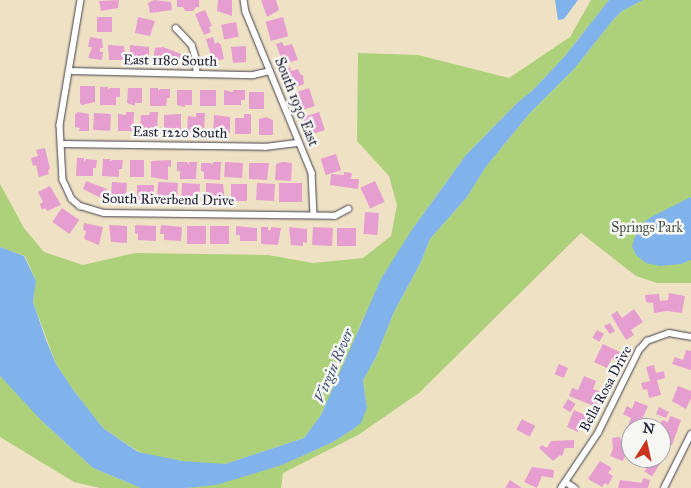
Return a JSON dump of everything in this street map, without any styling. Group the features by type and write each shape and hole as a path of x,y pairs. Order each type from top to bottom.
{"street":[{"name":"South Riverbend Drive","path":"81,0 62,111 60,144 63,180 67,190 80,206 91,211 335,216 348,208"},
{"name":"South 1930 East","path":"244,0 246,12 314,182 314,215"},
{"path":"176,28 192,46 196,58 197,74"},
{"name":"East 1180 South","path":"70,71 253,75 270,71"},
{"name":"East 1220 South","path":"60,144 265,147 300,143"},
{"name":"Bella Rosa Drive","path":"562,488 598,433 639,350 647,341 669,332 691,337"},
{"path":"664,488 690,437"},
{"path":"566,482 575,488"}],"green space":[{"path":"591,0 609,0 565,56 466,155 411,231 362,321 321,415 304,438 225,464 204,464 161,458 139,452 103,428 56,364 33,302 36,281 25,256 0,247 0,184 24,228 44,252 83,265 135,253 268,255 313,263 363,258 391,236 397,205 389,176 357,141 358,53 418,55 509,78 570,37"},
{"name":"Springs Park","path":"643,0 691,0 691,283 657,283 636,276 581,233 419,393 358,435 283,473 281,488 186,488 281,465 333,442 352,430 367,408 363,380 376,357 394,312 421,262 430,239 467,197 485,168 529,114 575,68 622,11"},
{"path":"0,376 42,421 93,468 141,488 100,488 74,482 0,437"}],"water":[{"path":"555,0 578,0 564,19 558,20"},
{"path":"609,0 643,0 622,11 613,20 575,68 529,114 485,168 467,197 430,239 421,262 394,312 376,357 363,380 367,408 361,423 333,442 282,465 216,485 186,488 141,488 93,468 42,421 0,376 0,247 24,256 36,281 33,302 46,340 56,364 74,391 103,428 138,452 182,461 225,464 304,438 321,415 381,279 411,231 466,155 565,56"},
{"path":"691,197 691,260 681,264 660,266 646,263 636,255 632,246 639,226 651,217"}],"building":[{"path":"119,0 118,8 101,11 99,1"},
{"path":"154,0 171,2 172,10 150,13 148,3"},
{"path":"177,0 199,0 199,7 196,7 193,11 185,11 183,7 177,7"},
{"path":"218,0 232,0 232,16 217,11"},
{"path":"261,0 276,0 279,10 267,17"},
{"path":"205,10 212,26 209,27 211,32 204,35 195,14"},
{"path":"97,17 112,17 112,32 97,32"},
{"path":"138,17 155,21 150,36 135,33"},
{"path":"283,17 288,36 271,41 266,22"},
{"path":"236,22 239,37 224,40 221,25"},
{"path":"90,37 102,39 103,48 100,48 100,52 103,52 102,60 88,58 92,47 88,47"},
{"path":"213,37 215,44 218,42 221,45 224,59 213,62 206,39"},
{"path":"282,42 284,46 292,44 298,60 283,64 276,44"},
{"path":"108,45 124,46 125,60 109,60"},
{"path":"130,45 149,47 149,60 130,59"},
{"path":"246,46 246,62 233,63 231,47"},
{"path":"163,47 181,54 179,62 153,60 155,48"},
{"path":"290,67 291,71 298,69 301,75 303,75 304,84 291,89 284,69"},
{"path":"80,86 95,86 95,102 82,105 80,103"},
{"path":"100,87 108,87 108,90 110,88 120,88 120,97 116,97 116,105 100,105"},
{"path":"128,88 142,88 142,103 135,103 135,106 127,103"},
{"path":"150,88 158,88 158,91 160,89 170,89 170,98 167,98 166,106 150,106"},
{"path":"309,88 315,106 300,111 294,93"},
{"path":"177,90 192,90 192,105 185,105 185,107 177,105"},
{"path":"200,90 216,90 216,106 200,106"},
{"path":"224,90 233,92 233,90 245,90 245,100 241,100 241,105 224,105"},
{"path":"249,92 264,92 264,109 249,109"},
{"path":"78,112 89,114 89,131 79,131 80,128 75,127 75,114"},
{"path":"126,112 134,112 133,131 118,131 118,114 126,115"},
{"path":"150,112 158,112 157,132 140,129 141,115 149,115"},
{"path":"319,112 325,130 309,135 303,117"},
{"path":"94,113 111,114 110,131 93,130"},
{"path":"196,113 205,113 204,133 187,133 188,116 196,117"},
{"path":"181,114 181,131 175,131 175,128 172,128 172,133 164,133 164,115"},
{"path":"244,114 251,114 251,134 235,134 235,118 244,118"},
{"path":"214,115 230,117 230,133 213,133"},
{"path":"266,117 273,120 273,135 259,135 259,119"},
{"path":"45,148 50,169 48,170 49,174 39,177 36,165 33,166 31,158 38,156 36,150"},
{"path":"336,154 341,170 326,175 321,159"},
{"path":"77,158 84,158 84,162 86,159 97,160 96,168 93,168 93,176 76,176"},
{"path":"103,159 110,159 110,162 112,160 123,160 122,169 119,169 119,177 102,176"},
{"path":"130,160 144,160 144,177 130,177"},
{"path":"171,160 171,167 168,166 168,180 151,177 151,161"},
{"path":"177,162 187,162 189,165 189,162 197,162 196,179 180,179 180,171 177,171"},
{"path":"213,162 221,162 220,180 204,179 201,163 211,163 213,165"},
{"path":"225,162 243,163 242,178 224,177"},
{"path":"283,162 292,163 291,181 275,180 276,164"},
{"path":"249,163 269,163 267,180 249,179"},
{"path":"344,172 352,173 351,179 359,179 358,189 330,185 331,174 344,175"},
{"path":"86,181 107,189 103,199 83,189"},
{"path":"375,181 385,202 370,209 360,188"},
{"path":"112,182 127,183 126,201 111,200"},
{"path":"158,182 178,183 177,201 157,200"},
{"path":"182,183 200,184 199,200 181,199"},
{"path":"206,183 223,184 225,201 206,199"},
{"path":"257,183 275,184 274,201 256,200"},
{"path":"279,183 302,183 302,202 279,202"},
{"path":"231,184 247,184 247,201 231,201"},
{"path":"137,185 154,185 154,200 137,200"},
{"path":"50,186 61,205 47,211 45,208 42,210 40,204 43,202 38,192"},
{"path":"62,208 79,220 69,234 52,222"},
{"path":"365,212 379,213 377,235 363,234"},
{"path":"84,223 103,227 99,245 84,239 86,231 83,230"},
{"path":"109,225 127,226 127,243 111,242"},
{"path":"135,225 156,226 156,241 138,240 138,234 135,233"},
{"path":"161,225 182,227 181,241 164,240 164,234 160,234"},
{"path":"187,226 206,226 206,244 187,244"},
{"path":"210,226 229,226 229,244 210,244"},
{"path":"236,226 257,228 257,241 240,241 240,235 236,235"},
{"path":"261,227 268,227 268,230 271,230 271,227 281,228 278,245 261,244"},
{"path":"289,227 307,229 307,243 303,242 303,246 291,245"},
{"path":"313,227 333,228 332,246 312,245"},
{"path":"337,228 356,228 356,246 337,246"},
{"path":"669,293 685,296 682,313 667,311 654,313 653,303 646,302 645,295 659,294 660,301 668,300"},
{"path":"634,309 643,322 631,330 634,335 626,340 611,315 617,311 622,318"},
{"path":"610,323 615,331 610,334 604,326"},
{"path":"597,330 604,334 599,342 592,338"},
{"path":"603,344 622,353 618,361 612,358 607,368 594,362"},
{"path":"686,350 691,351 691,370 672,364 675,357 683,360"},
{"path":"559,364 568,368 564,378 555,374"},
{"path":"654,365 656,373 664,371 665,378 657,380 661,395 649,398 647,389 643,390 641,383 650,381 646,367"},
{"path":"584,376 596,381 593,389 602,392 596,407 569,396 572,388 578,390"},
{"path":"678,386 691,391 691,398 686,409 672,401"},
{"path":"568,399 576,404 570,412 563,407"},
{"path":"635,401 648,406 643,418 631,418 623,414 627,406 632,409"},
{"path":"659,407 669,412 666,418 656,414"},
{"path":"574,410 590,417 587,425 582,423 578,432 567,427"},
{"path":"670,416 681,420 672,445 671,418"},
{"path":"522,419 535,426 530,437 516,430"},
{"path":"620,437 621,460 610,456 613,449 612,438"},
{"path":"574,440 574,448 565,448 562,456 560,455 553,461 539,448 542,445 547,448 551,441"},
{"path":"600,461 612,468 608,473 613,476 608,485 605,483 602,487 588,479"},
{"path":"532,467 554,470 553,478 542,476 537,488 524,482"},
{"path":"647,468 657,468 652,476 645,472"},
{"path":"643,478 650,480 648,488 618,488 620,480 642,483"},
{"path":"510,480 522,488 505,488"}],"water label":[{"name":"Virgin River","path":"334,366"}]}
